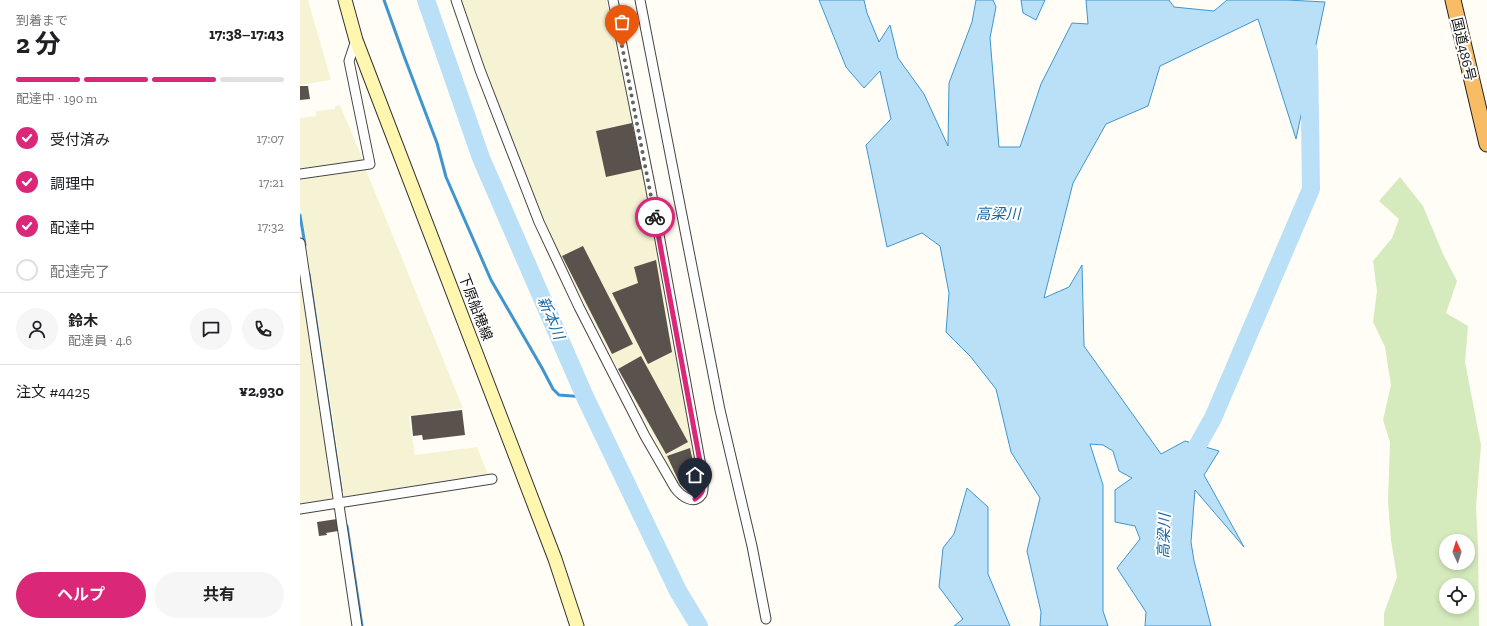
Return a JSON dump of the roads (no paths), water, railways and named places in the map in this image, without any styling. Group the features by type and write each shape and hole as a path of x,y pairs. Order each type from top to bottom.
{"highway":[{"name":"国道486号","path":"1453,0 1487,144"}],"main road":[{"name":"下原船穂線","path":"345,0 356,40 555,559 577,626"}],"street":[{"path":"456,0 480,70 539,222 576,300 645,436 675,488 681,496 688,499 695,499 701,495 703,489 703,478 650,185 613,0"},
{"path":"640,0 720,410 752,546 766,619"},
{"path":"300,174 370,164 349,61 356,40"},
{"path":"300,243 342,502 357,626"},
{"path":"300,509 492,479"}],"water":[{"name":"高梁川","path":"819,0 864,0 867,13 879,42 890,25 898,58 924,94 948,146 949,83 972,22 976,0 993,0 996,7 990,38 999,147 1020,147 1041,84 1072,23 1088,24 1086,0 1169,0 1174,7 1214,11 1227,0 1287,0 1325,2 1296,139 1258,19 1160,66 1148,106 1106,124 1073,183 1044,298 1069,287 1082,265 1084,346 1161,454 1185,441 1219,451 1204,475 1244,547 1195,490 1191,542 1194,561 1211,626 1145,626 1146,612 1117,568 1140,539 1135,526 1115,522 1115,490 1132,478 1119,471 1113,451 1103,445 1090,444 1103,485 1103,611 1108,626 1040,626 1041,612 1027,551 1040,498 1011,452 996,389 970,356 946,332 949,293 940,246 922,233 887,247 866,145 891,119 880,71 864,88 846,67"},
{"path":"1021,0 1045,0 1036,20 1023,13"},
{"path":"967,488 988,507 988,574 1010,626 954,626 963,619 939,587 943,548 954,534"}],"waterway":[{"path":"384,0 437,143 446,177 491,280 553,389 559,395 585,397"},
{"name":"新本川","path":"426,0 481,158 585,397 678,591 699,626"},
{"path":"1186,466 1213,418 1311,189 1309,51"},
{"path":"300,215 305,245"},
{"path":"309,274 341,490"},
{"path":"347,526 362,626"}]}
